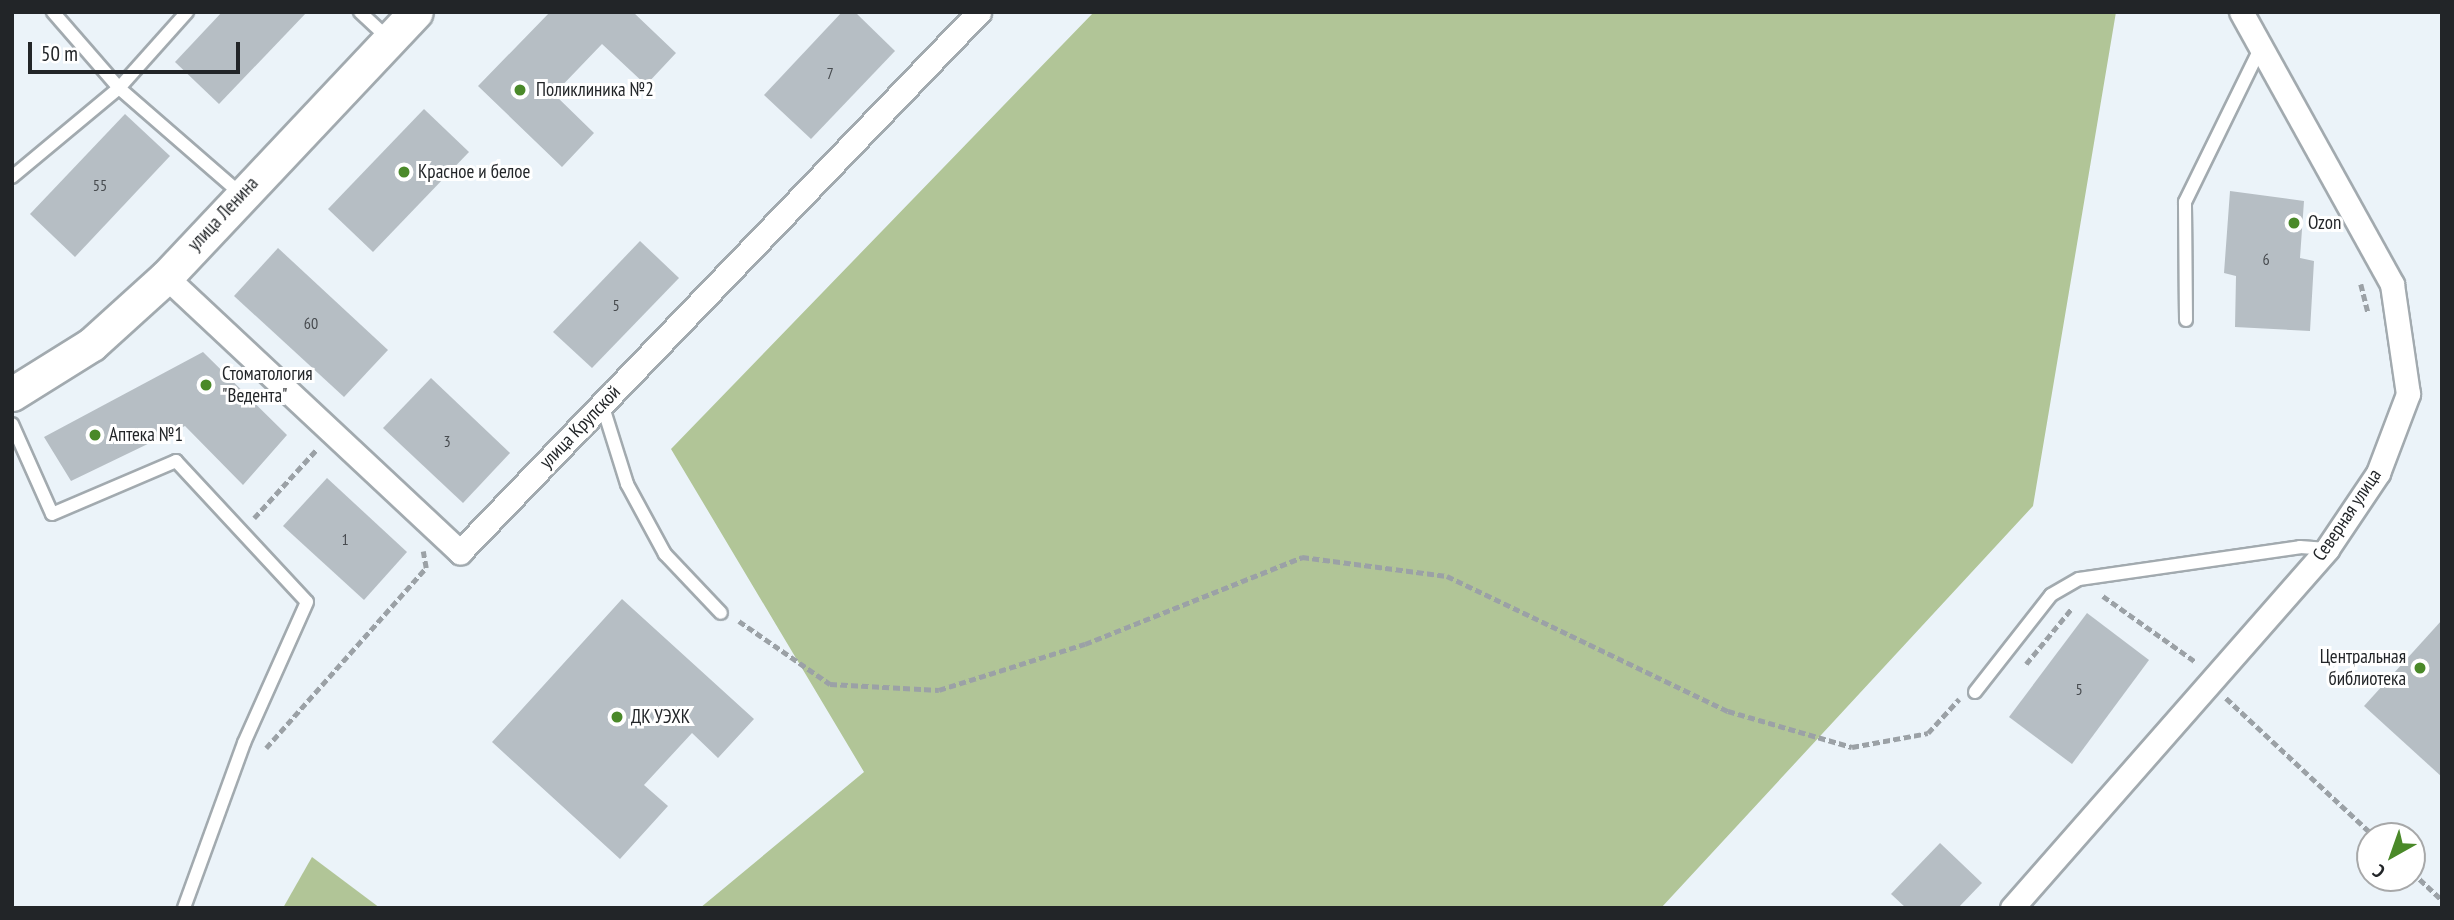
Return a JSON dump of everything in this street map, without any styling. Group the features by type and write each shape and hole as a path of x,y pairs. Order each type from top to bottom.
{"main road":[{"name":"улица Ленина","path":"12,394 92,344 166,277 241,194 416,12"}],"street":[{"name":"улица Крупской","path":"166,277 460,552 979,12"},
{"name":"Северная улица","path":"2012,908 2198,673 2327,549 2378,473 2408,394 2392,284 2241,12"}],"lane":[{"path":"52,12 119,88 241,194"},
{"path":"12,177 119,88 187,12"},
{"path":"360,12 390,40"},
{"path":"2186,320 2185,202 2261,47"},
{"path":"602,404 626,484 665,554 721,612"},
{"path":"12,424 52,514 176,461 307,602 244,743 184,908"},
{"path":"1975,692 2051,595 2079,579 2300,547 2327,549"}],"path":[{"path":"2358,271 2371,324"},
{"path":"309,437 330,455"},
{"path":"242,532 319,446"},
{"path":"259,756 426,568 422,540"},
{"path":"721,612 769,637 830,684 939,690 1085,645 1302,557 1447,576 1728,711 1852,747 1928,733 1968,690 1975,692"},
{"path":"2097,592 2198,673 2359,822"},
{"path":"2018,673 2077,603"},
{"path":"2198,673 2206,654"},
{"path":"2426,885 2442,900"}],"green space":[{"path":"1094,12 2116,12 2033,506 1661,908 700,908 864,772 671,449"},
{"path":"312,857 380,908 283,908"}],"building":[{"path":"222,12 307,12 219,104 175,62"},
{"name":"Поликлиника №2","path":"550,12 633,12 676,53 646,85 602,44 554,94 594,133 562,167 478,86"},
{"path":"842,12 855,12 895,51 811,139 764,95"},
{"path":"424,109 469,152 373,252 328,209"},
{"path":"125,114 170,156 75,257 30,214"},
{"path":"2230,191 2304,201 2300,258 2314,261 2310,331 2235,327 2236,276 2224,273"},
{"path":"640,241 679,278 592,368 553,332"},
{"path":"278,248 388,350 344,397 234,296"},
{"path":"203,352 287,435 243,485 185,426 71,481 44,437"},
{"path":"431,378 510,453 463,503 383,428"},
{"path":"327,478 407,552 364,600 283,526"},
{"path":"622,599 754,719 718,758 692,733 644,785 668,806 620,859 492,742"},
{"path":"2087,613 2149,660 2072,764 2009,717"},
{"name":"Центральная библиотека","path":"2442,620 2442,777 2364,706"},
{"path":"1940,843 1982,883 1958,908 1906,908 1891,894"}],"place":[{"name":"Поликлиника №2","path":"520,90"},
{"name":"Красное и белое","path":"404,172"},
{"name":"Ozon","path":"2294,223"},
{"name":"Стоматология \"Ведента\"","path":"206,385"},
{"name":"Аптека №1","path":"95,435"},
{"name":"Центральная библиотека","path":"2420,668"},
{"name":"ДК УЭХК","path":"617,717"}]}
